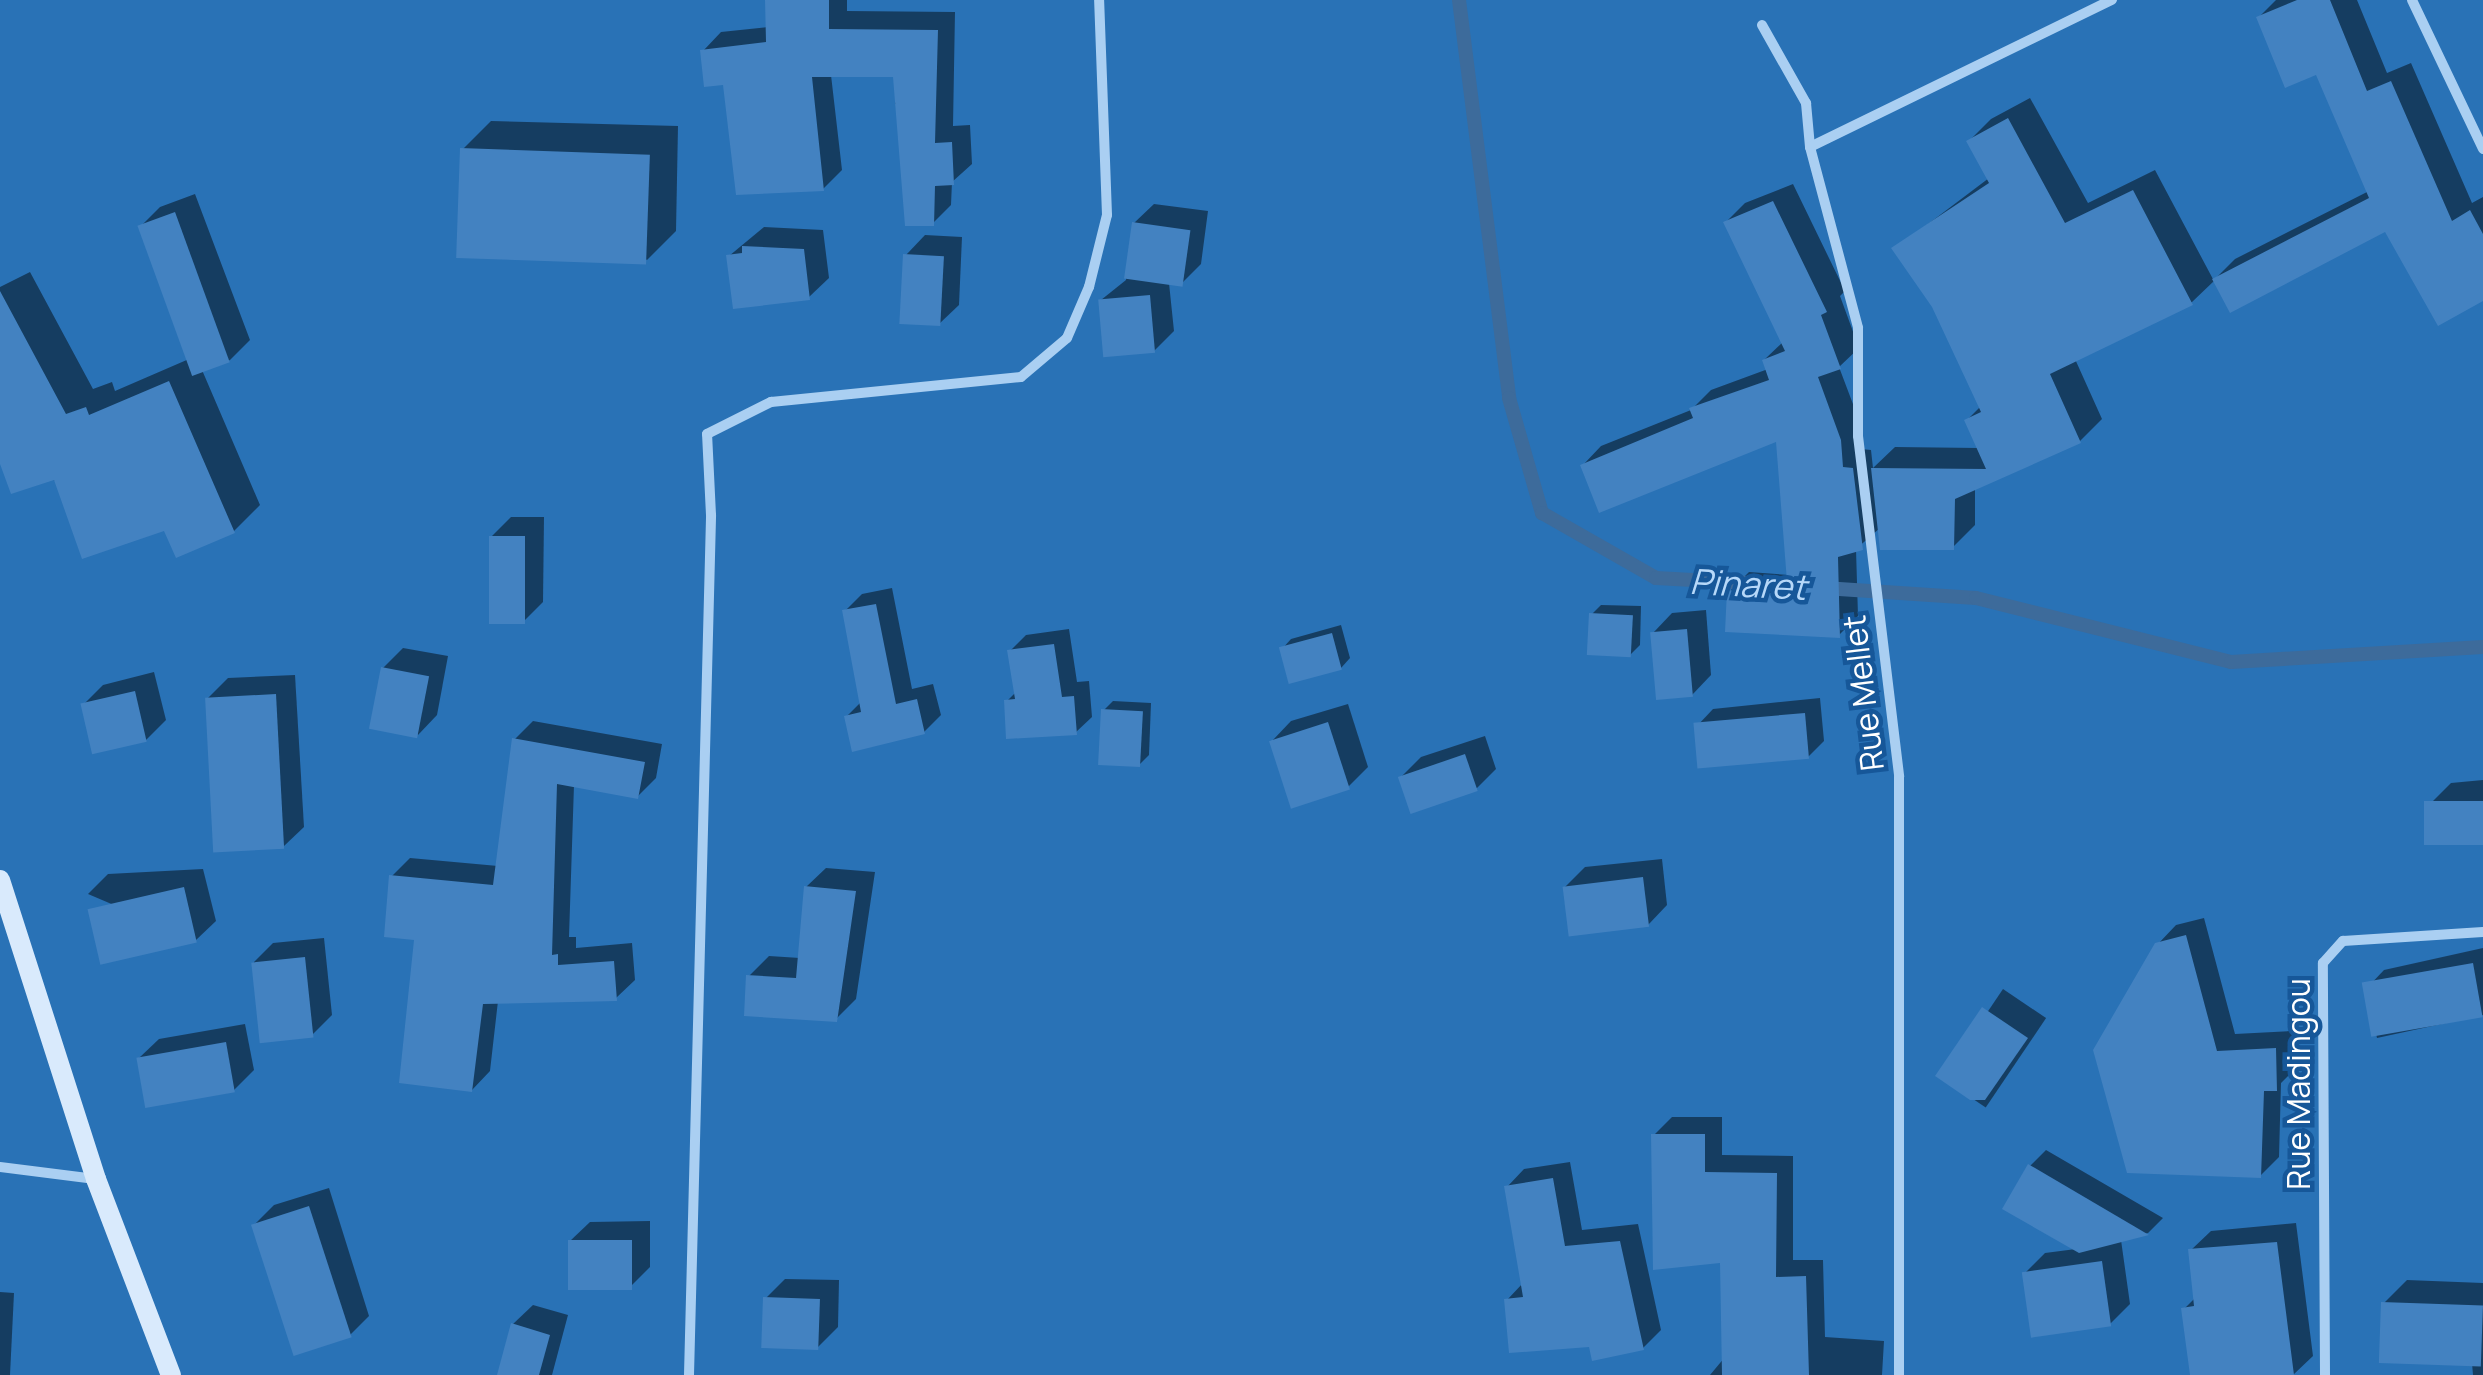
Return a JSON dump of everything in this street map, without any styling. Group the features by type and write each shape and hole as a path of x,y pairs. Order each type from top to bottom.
{"main road":[{"path":"0,880 96,1179 172,1375"}],"street":[{"path":"689,1375 710,515 707,434 770,402 1021,376 1066,338 1089,287 1107,215 1099,0"},
{"path":"1810,147 2112,0"},
{"path":"2412,0 2483,148"},
{"name":"Rue Mellet","path":"1762,25 1806,103 1810,147 1858,328 1858,436 1899,778 1899,1375"},
{"name":"Rue Madingou","path":"2325,1375 2323,963 2343,941 2483,932"},
{"path":"0,1168 96,1179"}],"shaded area":[{"path":"0,0 2483,0 2483,1375 0,1375"}],"building":[{"path":"765,0 829,0 829,29 938,30 935,143 952,142 954,185 935,186 934,226 905,226 893,77 812,77 824,191 736,195 723,85 704,87 700,50 766,42"},
{"path":"2297,0 2330,0 2367,91 2391,81 2452,221 2470,210 2483,234 2483,301 2438,326 2385,232 2230,313 2212,279 2369,198 2316,75 2285,88 2256,17"},
{"path":"2008,118 2065,223 2133,190 2193,305 2050,374 2081,443 1955,499 1954,550 1880,550 1871,468 1986,469 1964,420 1981,412 1932,307 1891,248 1989,183 1966,141"},
{"path":"460,148 650,155 646,265 456,258"},
{"path":"1773,201 1827,312 1821,315 1841,369 1818,377 1841,440 1843,467 1853,468 1863,550 1838,557 1840,638 1725,632 1727,590 1788,594 1776,442 1599,513 1580,465 1693,418 1689,408 1769,380 1762,360 1785,351 1723,222"},
{"path":"175,212 230,362 192,376 137,226"},
{"path":"1132,222 1190,230 1182,287 1124,278"},
{"path":"742,246 804,249 810,300 733,309 726,255 742,253"},
{"path":"903,254 944,256 940,326 899,324"},
{"path":"0,291 66,414 86,407 89,415 169,381 235,533 176,558 164,531 82,559 54,480 11,494 0,464"},
{"path":"1150,295 1155,353 1103,357 1098,300"},
{"path":"489,536 525,536 525,624 489,624"},
{"path":"876,604 896,704 917,699 925,734 852,752 844,716 861,712 842,610"},
{"path":"1589,613 1633,615 1631,657 1587,655"},
{"path":"1687,629 1693,697 1656,700 1650,632"},
{"path":"1332,633 1342,670 1289,684 1279,647"},
{"path":"1054,644 1062,697 1074,696 1077,735 1006,739 1004,700 1015,699 1007,650"},
{"path":"381,667 429,676 417,738 369,729"},
{"path":"135,691 147,742 92,754 80,704"},
{"path":"276,694 284,849 213,853 205,698"},
{"path":"1101,709 1143,711 1140,767 1098,765"},
{"path":"1805,713 1809,759 1697,769 1693,723"},
{"path":"1328,722 1350,790 1291,809 1269,741"},
{"path":"512,738 645,762 638,799 557,784 552,955 558,954 558,965 614,961 617,1001 483,1004 472,1092 399,1083 414,940 384,937 389,875 493,885"},
{"path":"1465,754 1478,791 1411,814 1398,777"},
{"path":"2424,801 2483,801 2483,845 2424,845"},
{"path":"1643,877 1649,927 1569,936 1563,887"},
{"path":"804,886 856,891 837,1022 744,1016 746,975 796,978"},
{"path":"184,887 197,943 100,965 88,909"},
{"path":"2186,935 2217,1051 2276,1048 2277,1091 2264,1091 2261,1178 2127,1173 2093,1050 2155,943"},
{"path":"305,957 313,1038 260,1043 251,963"},
{"path":"2473,963 2483,1017 2371,1037 2362,983"},
{"path":"1982,1007 2028,1038 1985,1100 1970,1100 1935,1076"},
{"path":"226,1042 235,1092 145,1108 136,1058"},
{"path":"1651,1134 1705,1134 1705,1172 1777,1173 1776,1277 1806,1276 1809,1375 1722,1375 1720,1263 1653,1270"},
{"path":"2028,1164 2149,1235 2079,1253 2002,1209"},
{"path":"1553,1178 1565,1246 1620,1241 1644,1350 1592,1361 1589,1347 1509,1353 1504,1299 1523,1297 1504,1186"},
{"path":"309,1206 352,1337 294,1356 251,1225"},
{"path":"568,1240 632,1240 632,1290 568,1290"},
{"path":"2277,1242 2294,1375 2190,1375 2181,1308 2194,1306 2188,1249"},
{"path":"2102,1261 2111,1326 2031,1338 2022,1272"},
{"path":"763,1297 820,1299 818,1350 761,1348"},
{"path":"2381,1302 2483,1306 2481,1367 2379,1363"},
{"path":"511,1323 550,1335 539,1375 497,1375"}],"waterway":[{"name":"Pinaret","path":"1459,0 1509,398 1542,513 1656,578 1803,586"},
{"name":"Pinaret","path":"1824,588 1976,598 2231,662 2483,647"}]}
